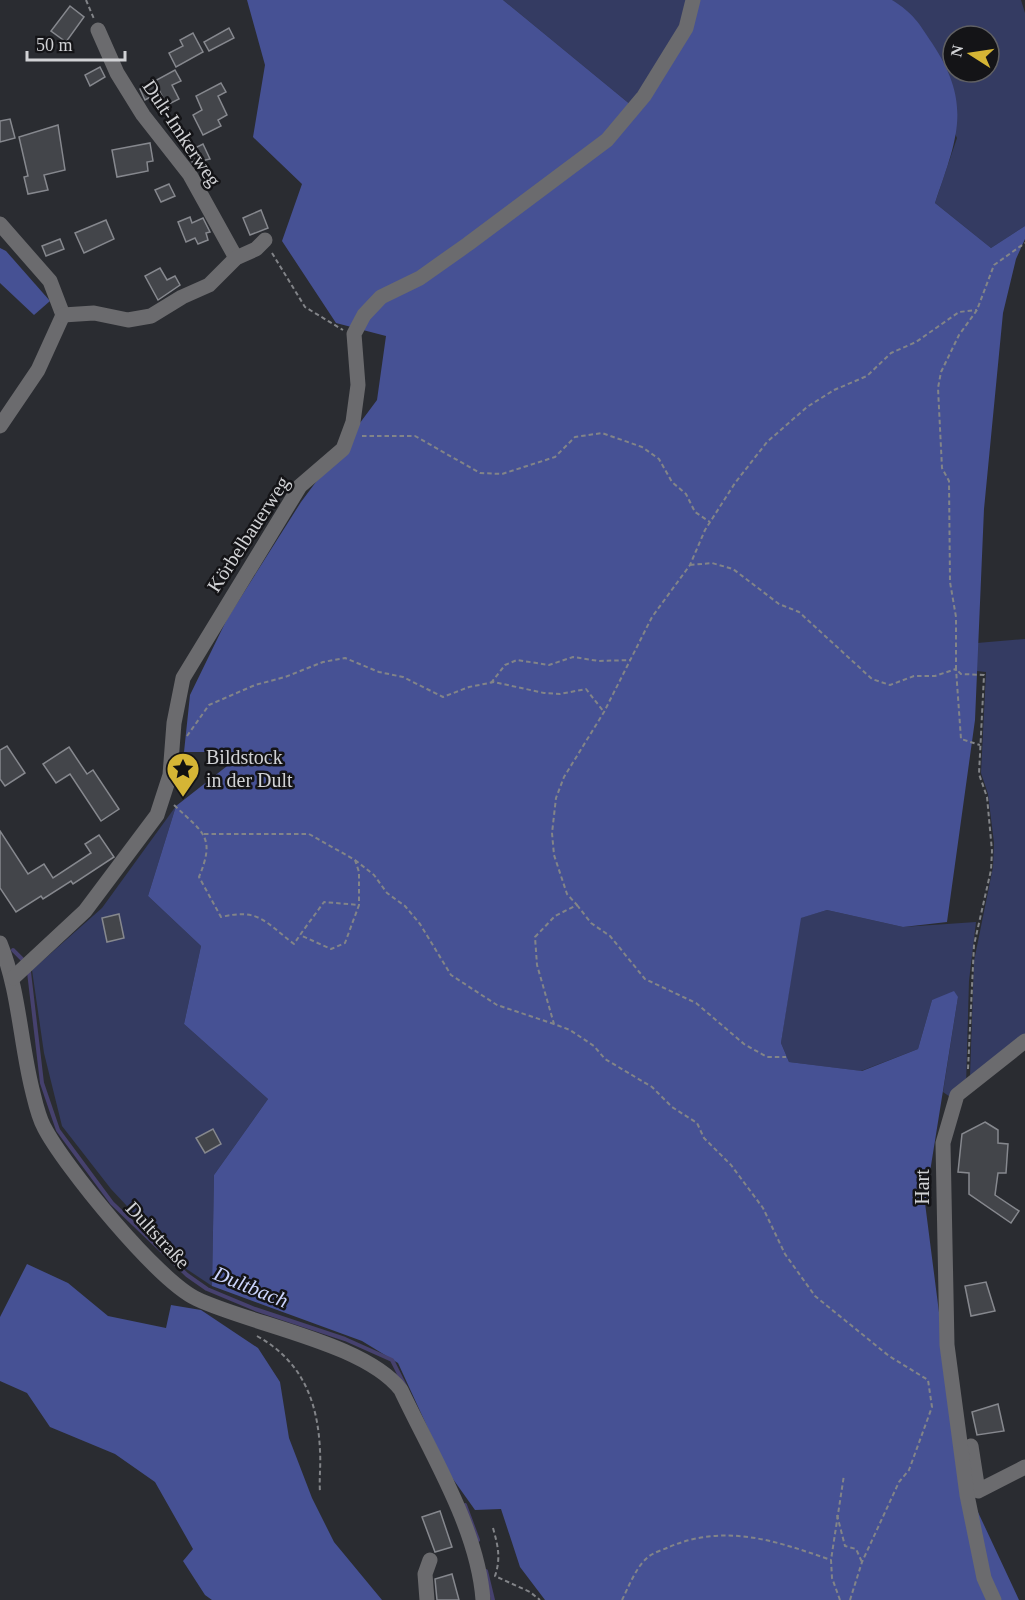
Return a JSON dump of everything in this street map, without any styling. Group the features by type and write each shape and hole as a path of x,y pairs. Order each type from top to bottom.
{"street":[{"path":"354,334 364,315 381,297 420,278 607,140 644,96 686,28 693,0"},
{"name":"Dult-Imkerweg","path":"98,30 117,73 143,115 190,175 236,258"},
{"path":"0,224 50,281 63,315 38,370 0,426"},
{"path":"63,315 94,313 128,320 151,316 182,297 209,285 236,258 256,249 266,240"},
{"name":"Körbelbauerweg","path":"13,978 85,911 157,815 170,775 183,678 300,486 343,449 353,422 358,385 354,334"},
{"name":"Dultstraße","path":"0,943 4,960 13,978 32,1089 43,1125 57,1148 91,1193 144,1254 177,1287 196,1299 317,1342 375,1366 392,1378 401,1390 465,1525 487,1578 483,1600"},
{"name":"Hart","path":"994,1600 984,1578 967,1495 947,1345 943,1143 957,1095 1025,1041"},
{"name":"Hart","path":"950,1368 966,1414 978,1491 1025,1467"},
{"path":"428,1600 425,1574 430,1560"}],"path":[{"path":"86,0 98,30"},
{"path":"266,240 282,273 305,307 333,327 354,334"},
{"path":"981,746 961,739 956,669 956,617 950,582 950,491 949,481 942,468 938,388 941,372 959,335 977,310 994,265 1025,243"},
{"path":"786,1057 767,1057 744,1044 696,1003 645,979 610,936 591,923 567,894 554,855 552,833 556,798 564,777 604,712 652,617 690,566 710,522 752,459 807,408 834,390 867,376 891,353 916,342 959,312 977,310"},
{"path":"347,438 386,434 415,436 480,473 502,474 555,457 576,437 602,433 642,447 659,459 672,482 686,494 695,512 710,522"},
{"path":"690,566 712,563 733,569 779,604 799,612 872,680 890,686 915,676 935,676 956,669"},
{"path":"491,683 505,665 517,660 549,665 573,657 599,661 631,660"},
{"path":"172,755 209,705 255,685 285,677 323,662 345,658 380,672 403,677 443,697 469,687 491,683 544,693 560,694 586,689 604,712"},
{"path":"956,669 961,674 984,675 979,774 987,797 992,851 991,870 974,945 968,1025 968,1086"},
{"path":"157,815 170,802 204,834 208,855 199,877 221,917 240,913 255,914 294,945 324,902 359,905"},
{"path":"204,834 309,834 355,860 374,875 387,893 405,906 420,924 451,975 497,1005 570,1030 594,1046 606,1059 652,1087 672,1107 697,1123 704,1138 731,1165 763,1208 785,1254 815,1296 889,1356 928,1380 932,1407 925,1428 909,1470 899,1482 862,1562 850,1600"},
{"path":"300,935 331,949 345,943 359,905 359,872 355,860"},
{"path":"554,1024 537,965 535,937 555,916 577,905"},
{"path":"256,1336 288,1358 306,1385 319,1436 320,1492"},
{"path":"840,1600 832,1578 831,1560 844,1475"},
{"path":"837,1512 845,1546 856,1549 862,1562"},
{"path":"493,1528 500,1562 487,1578 516,1584 540,1600"},
{"path":"622,1600 633,1577 649,1556 690,1539 714,1534 743,1536 796,1548 831,1560"}],"shaded area":[{"path":"247,0 503,0 637,110 699,0 892,0 911,14 941,58 941,84 953,85 957,104 955,140 935,203 991,248 1025,226 1025,239 1016,259 1003,313 984,509 975,720 947,922 903,927 827,910 801,918 781,1043 789,1062 862,1071 918,1049 932,1000 954,991 958,997 925,1203 956,1445 970,1495 1019,1600 545,1600 520,1567 501,1509 475,1510 448,1472 398,1363 362,1341 212,1286 214,1175 268,1099 184,1024 201,946 148,896 176,806 245,752 184,752 190,695 227,619 301,502 377,400 386,336 336,323 282,241 302,184 253,137 265,65"},
{"path":"503,0 699,0 637,110"},
{"path":"892,0 1021,0 1025,13 1025,226 991,248 935,203 957,138"},
{"path":"0,248 6,251 50,301 34,315 0,283"},
{"path":"1025,639 1025,1038 970,1076 974,961 993,867 994,843 988,794 981,773 986,672 977,671 977,643"},
{"path":"176,806 148,896 201,946 184,1024 268,1099 214,1175 212,1286 185,1268 111,1189 62,1126 44,1053 32,970 102,908"},
{"path":"827,910 903,927 976,922 969,981 966,1086 953,1099 943,1092 958,997 932,1000 918,1049 861,1071 789,1062 781,1043 800,918"},
{"path":"27,1264 68,1283 108,1316 166,1328 171,1305 201,1310 258,1348 280,1382 289,1438 312,1498 334,1542 382,1600 212,1600 205,1595 183,1561 193,1549 155,1482 115,1454 50,1427 27,1393 0,1381 0,1317"}],"building":[{"path":"70,6 84,17 66,42 51,31"},
{"path":"229,28 234,38 209,51 204,42"},
{"path":"193,33 203,52 176,67 169,53 183,46 180,40"},
{"path":"100,67 105,77 90,86 85,75"},
{"path":"175,70 181,81 172,85 179,99 167,105 160,92 145,100 140,89"},
{"path":"221,83 226,92 218,96 227,115 218,120 221,126 203,135 193,115 202,110 196,96"},
{"path":"10,119 15,138 0,142 0,121"},
{"path":"58,125 65,170 44,175 48,190 28,194 24,177 28,176 19,137"},
{"path":"150,143 153,161 147,162 148,171 117,177 112,150"},
{"path":"203,144 210,159 193,163 185,153"},
{"path":"169,184 175,196 161,202 155,190"},
{"path":"261,210 268,228 250,235 243,218"},
{"path":"190,217 192,223 203,218 210,232 206,233 208,240 198,244 195,238 186,242 178,222"},
{"path":"106,220 114,239 84,253 75,233"},
{"path":"60,239 64,249 46,256 42,246"},
{"path":"160,268 167,280 175,276 180,285 158,300 145,276"},
{"path":"7,746 25,773 5,786 0,779 0,750"},
{"path":"69,747 87,774 93,770 119,809 101,821 70,774 56,783 43,764"},
{"path":"0,831 28,874 44,864 53,878 91,853 85,844 99,835 114,857 73,884 71,881 43,899 41,896 16,912 0,888"},
{"path":"119,914 124,938 107,942 102,918"},
{"path":"985,1122 998,1130 998,1143 1008,1144 1006,1173 998,1173 995,1195 1019,1211 1011,1223 969,1194 969,1173 958,1172 962,1134"},
{"path":"213,1129 221,1144 205,1153 196,1138"},
{"path":"986,1282 995,1311 971,1316 965,1286"},
{"path":"998,1404 1004,1431 977,1435 972,1412"},
{"path":"440,1511 452,1547 435,1552 422,1517"},
{"path":"452,1574 459,1600 437,1600 435,1579"}],"waterway":[{"name":"Dultbach","path":"13,950 23,960"},
{"name":"Dultbach","path":"29,972 42,1083 58,1130 112,1203 187,1275 207,1289 255,1309 345,1339 392,1360 405,1386"},
{"name":"Dultbach","path":"465,1505 478,1540"},
{"name":"Dultbach","path":"486,1571 493,1600"}],"place":[{"name":"Bildstock in der Dult","path":"183,798"}]}
